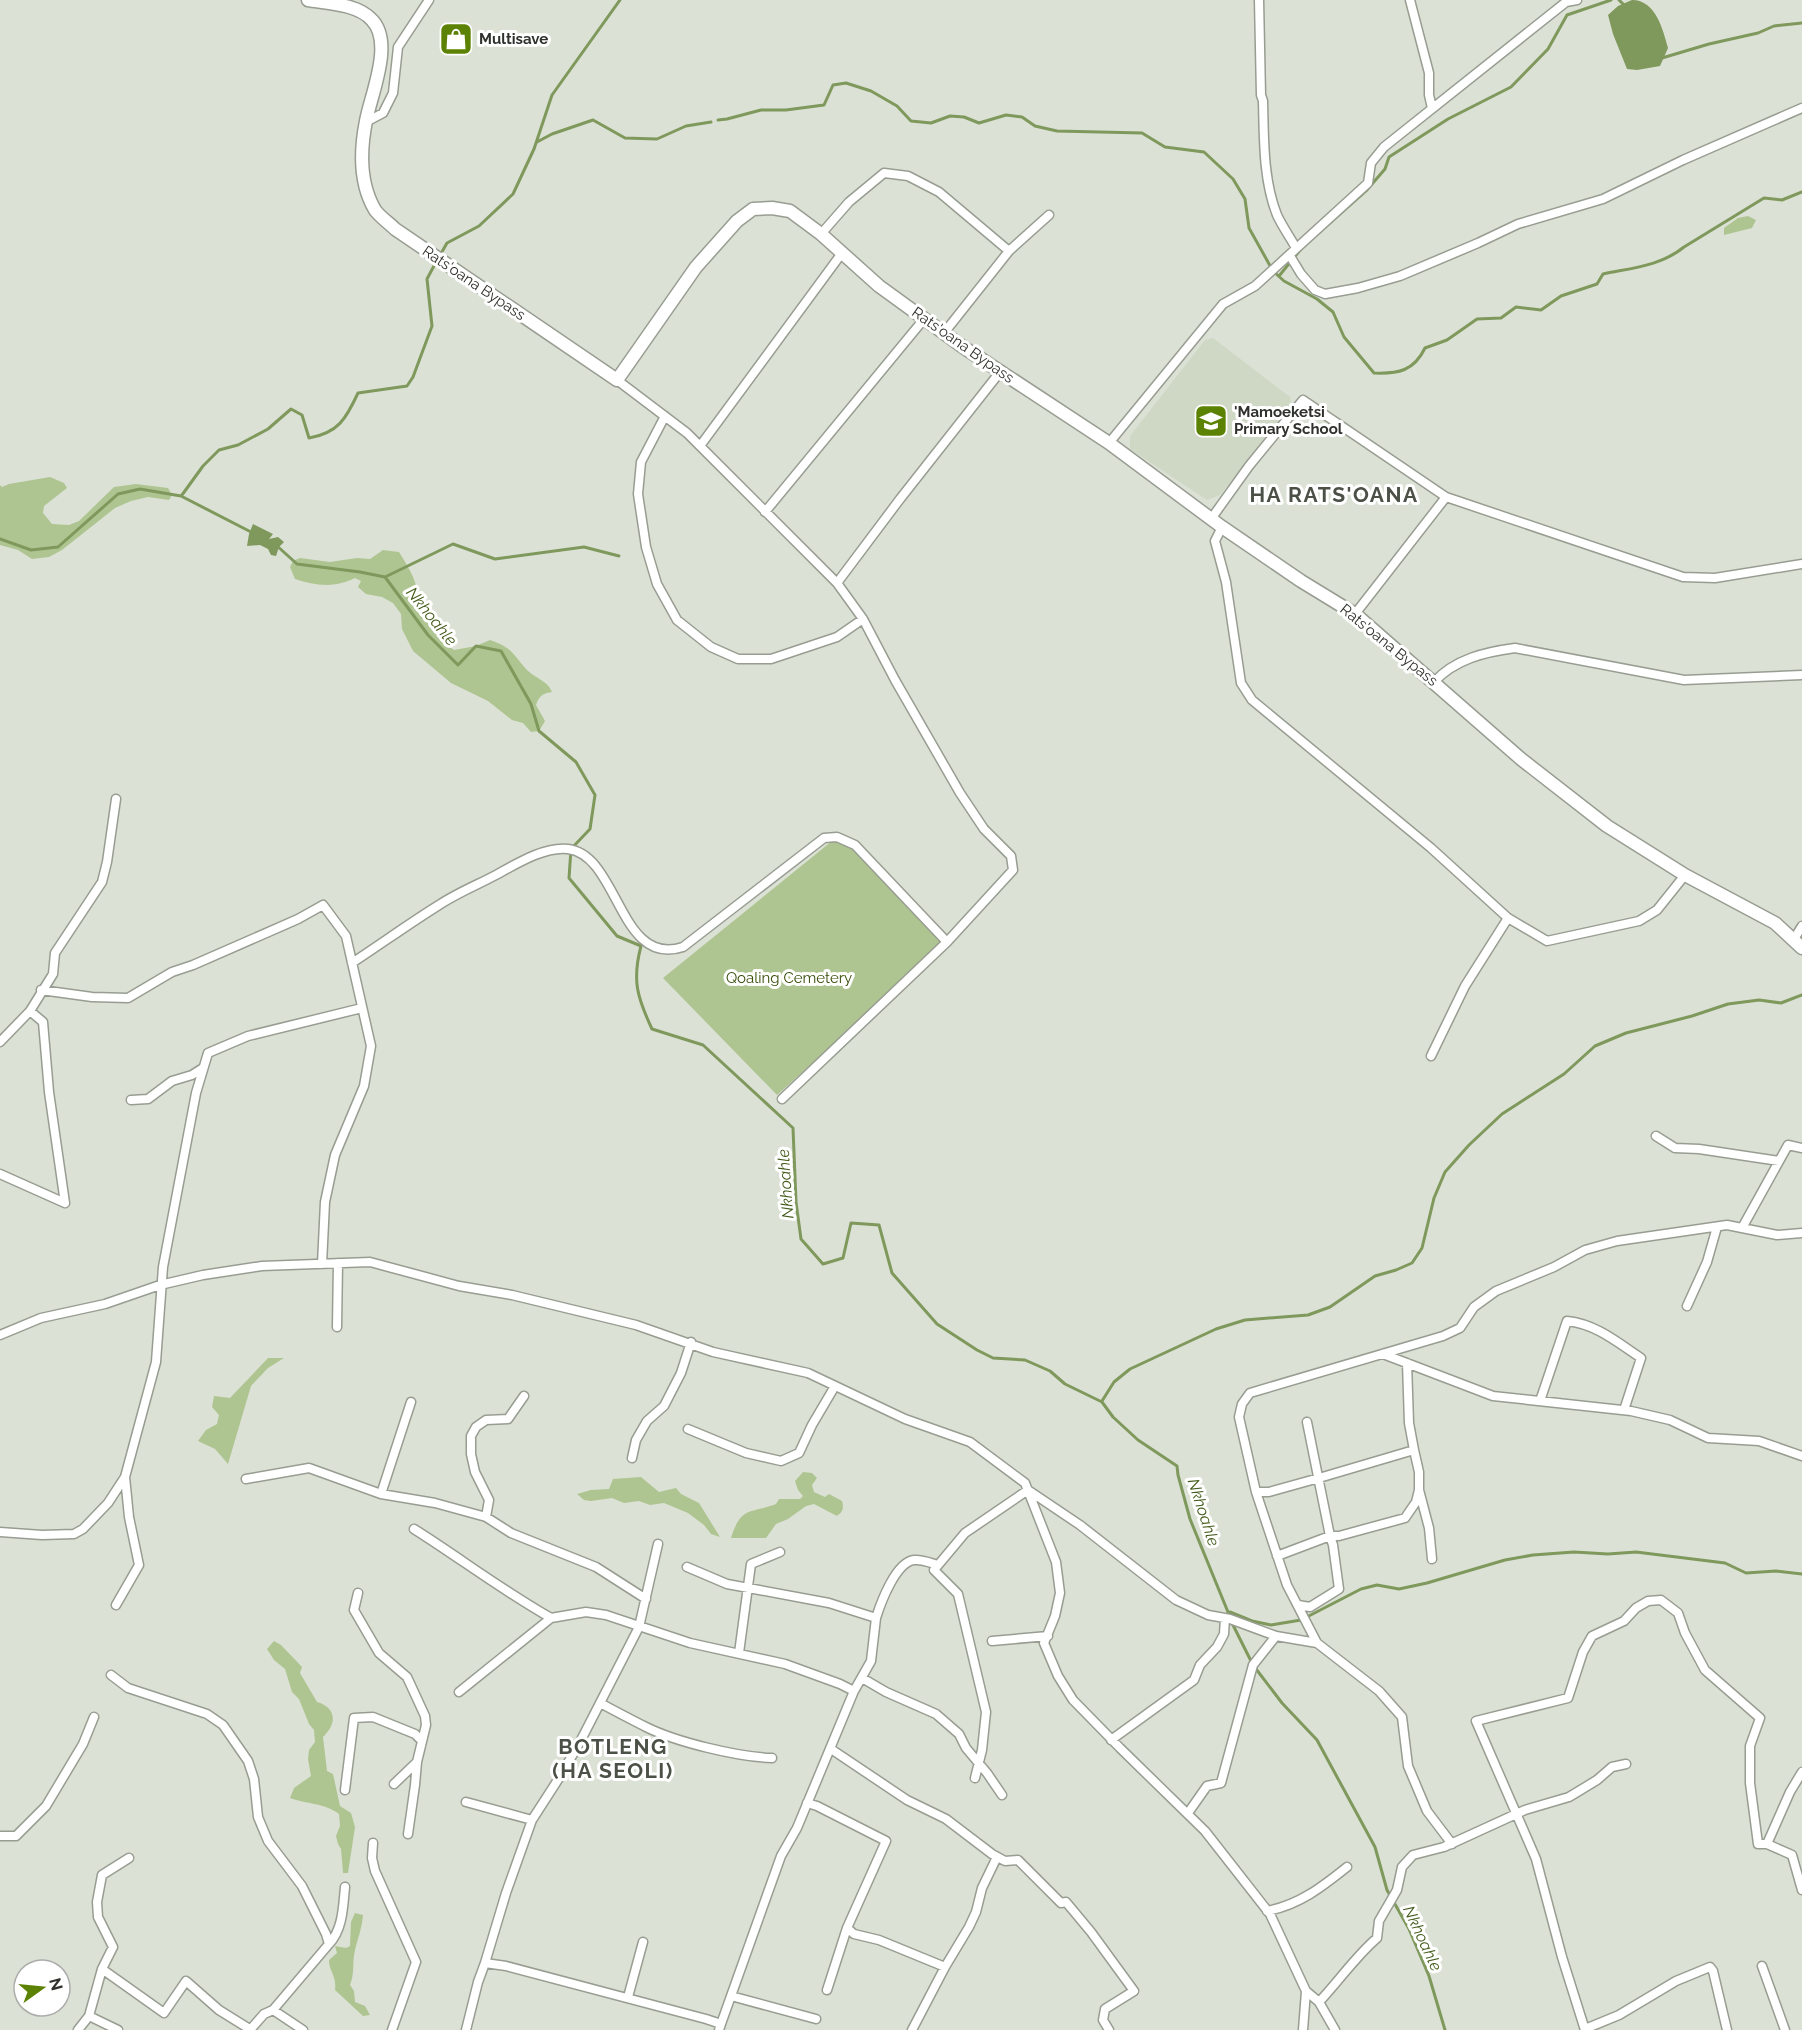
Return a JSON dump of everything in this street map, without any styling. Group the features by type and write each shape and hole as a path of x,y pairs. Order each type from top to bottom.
{"street":[{"name":"Rats'oana Bypass","path":"308,0 346,7 365,14 373,20 380,33 382,48 366,122 362,157 363,179 376,211 395,229 617,380 696,267 737,220 753,209 772,208 790,211 821,234 879,286 924,319 1109,443 1222,527 1301,581 1355,614 1521,759 1598,819 1685,875 1775,923 1798,943"},
{"path":"366,122 383,113 393,93 398,47 429,0"},
{"path":"1259,0 1261,95 1270,192 1301,274 1315,290 1325,294 1358,288 1420,269 1518,224 1603,199 1683,160 1802,108"},
{"path":"1410,0 1430,73 1429,95 1432,108"},
{"path":"1109,443 1223,304 1255,286 1368,183 1371,163 1384,147 1566,2 1577,0"},
{"path":"821,234 849,202 884,173 908,176 939,192 1009,251"},
{"path":"944,333 1009,251 1049,215"},
{"path":"700,446 842,253"},
{"path":"765,512 924,319"},
{"path":"837,583 1000,372"},
{"path":"617,380 687,433 837,583 863,619 960,793 984,829 1011,856 1013,870 947,942 782,1099"},
{"path":"1211,519 1249,466 1303,400 1446,497 1683,577 1715,578 1802,564"},
{"path":"665,416 641,462 638,494 646,547 657,584 677,620 711,647 738,659 771,659 837,637 863,619"},
{"path":"1355,614 1446,497"},
{"path":"1222,527 1215,541 1226,582 1241,683 1252,700 1431,848 1508,918 1547,941 1639,921 1657,910 1685,875"},
{"path":"1434,682 1442,672 1470,658 1492,651 1515,648 1684,680 1802,675"},
{"path":"0,1042 30,1011 53,974 55,953 102,882 116,799"},
{"path":"352,963 441,903 514,865 559,848 571,849 592,860 635,932 657,948 674,950 683,947 824,838 837,837 855,845 947,942"},
{"path":"41,990 93,997 128,998 172,972 298,919 323,905 346,936 371,1046 364,1086 336,1155 325,1202 322,1264"},
{"path":"1431,1056 1465,986 1508,918"},
{"path":"1798,943 1802,926"},
{"path":"0,1532 42,1535 74,1534 83,1529 108,1503 125,1477 156,1362 160,1285 196,1093 208,1053 248,1036 362,1008"},
{"path":"0,1174 65,1203 49,1092 43,1022 30,1011"},
{"path":"131,1100 148,1099 172,1081 192,1075 203,1068"},
{"path":"1656,1136 1675,1148 1699,1149 1779,1161"},
{"path":"1742,1228 1788,1145 1802,1148"},
{"path":"1452,1844 1427,1811 1408,1766 1402,1717 1379,1691 1317,1643 1287,1585 1256,1492 1239,1417 1242,1404 1250,1393 1443,1336 1460,1328 1474,1307 1496,1291 1554,1268 1585,1250 1617,1241 1727,1225 1777,1235 1802,1233"},
{"path":"1687,1306 1707,1262 1717,1227"},
{"path":"0,1335 41,1318 105,1304 160,1285 203,1275 262,1266 370,1262 459,1286 549,1303 636,1325 691,1342 713,1352 808,1373 905,1419 970,1442 1025,1483 1056,1562 1060,1593 1055,1616 1044,1643 1058,1676 1073,1700 1205,1831 1267,1911 1306,1990 1319,2002 1335,2030"},
{"path":"337,1327 338,1263"},
{"path":"1540,1401 1567,1321 1584,1323 1598,1329 1641,1358 1624,1410"},
{"path":"632,1458 636,1440 647,1421 664,1406 681,1373 691,1342"},
{"path":"1383,1354 1493,1396 1624,1410 1670,1420 1708,1438 1759,1442 1802,1456"},
{"path":"1277,1556 1330,1536 1339,1536 1405,1518 1416,1502 1419,1472 1409,1423 1407,1363"},
{"path":"688,1429 746,1453 781,1461 799,1453 812,1425 835,1386"},
{"path":"486,1517 489,1500 475,1472 471,1454 471,1436 476,1426 486,1420 508,1419 524,1396"},
{"path":"381,1494 411,1402"},
{"path":"1298,1605 1310,1607 1339,1589 1333,1545 1307,1422"},
{"path":"1256,1492 1269,1492 1414,1450"},
{"path":"246,1479 309,1468 381,1494 435,1503 486,1517 511,1533 596,1567 646,1599"},
{"path":"116,1605 139,1565 129,1518 125,1477"},
{"path":"975,1778 987,1712 958,1594 934,1570 965,1533 1028,1490"},
{"path":"1028,1490 1080,1525 1176,1600 1208,1615 1225,1618 1276,1636 1317,1643"},
{"path":"1419,1490 1429,1528 1432,1559"},
{"path":"414,1529 469,1564 504,1590 551,1618"},
{"path":"465,2030 506,1893 532,1820 561,1775 639,1627 658,1544"},
{"path":"739,1653 751,1564 780,1552"},
{"path":"485,1963 506,1966 628,1997 720,2027 781,1856 807,1803 855,1691 871,1661 876,1618 895,1576 906,1562 915,1559 938,1565"},
{"path":"687,1567 714,1580 747,1589 829,1603 876,1618"},
{"path":"358,1593 354,1610 379,1653 407,1677 425,1716 426,1725 417,1762 408,1834"},
{"path":"1728,2030 1710,1967 1676,1981 1629,2009 1585,2030 1562,1958 1536,1859 1476,1721 1568,1698 1583,1652 1592,1636 1624,1621 1636,1608 1648,1601 1660,1600 1678,1613 1685,1633 1706,1670 1760,1718 1750,1746 1750,1783 1758,1844 1767,1844 1802,1858"},
{"path":"459,1692 551,1618 586,1612 606,1615 690,1643 785,1664 855,1691"},
{"path":"1111,1740 1194,1680 1200,1665 1217,1647 1224,1634 1225,1618"},
{"path":"992,1641 1048,1636"},
{"path":"1188,1813 1207,1786 1221,1783 1253,1665 1276,1636"},
{"path":"111,1675 128,1688 207,1714 223,1725 248,1761 254,1779 258,1816 268,1841 302,1886 329,1944"},
{"path":"862,1678 886,1692 936,1714 959,1734 966,1748 1002,1795"},
{"path":"600,1703 666,1734 724,1751 772,1758"},
{"path":"0,1836 16,1836 46,1806 83,1744 94,1717"},
{"path":"345,1790 354,1718 373,1717 415,1734 421,1740"},
{"path":"831,1749 907,1800 946,1819 997,1857 1005,1861 1018,1860 1061,1904 1066,1902 1134,1991 1105,2009 1103,2020 1109,2030"},
{"path":"394,1784 417,1762"},
{"path":"1319,2002 1341,1979 1360,1952 1377,1938 1378,1921 1397,1890 1402,1867 1413,1856 1452,1844 1516,1815 1569,1797 1597,1780 1612,1767 1626,1764"},
{"path":"1767,1844 1790,1792 1802,1772"},
{"path":"466,1802 532,1820"},
{"path":"807,1803 886,1841 847,1928 827,1990"},
{"path":"373,1843 372,1858 375,1871 416,1962 392,2030"},
{"path":"1792,1855 1802,1890"},
{"path":"912,2030 976,1912 982,1888 997,1857"},
{"path":"78,2030 89,2016 102,1969 113,1947 98,1917 97,1902 102,1875 129,1858"},
{"path":"1267,1911 1282,1908 1305,1898 1347,1867"},
{"path":"102,1969 164,2013 186,1981 219,2010 250,2030 264,2014 273,2010 336,1936 343,1910 345,1887"},
{"path":"847,1928 854,1934 879,1940 945,1967"},
{"path":"628,1997 643,1942"},
{"path":"1762,1966 1785,2030"},
{"path":"1304,2030 1306,1990"},
{"path":"731,1996 816,2019"},
{"path":"273,2010 303,2030"},
{"path":"89,2016 118,2030"}],"shaded area":[{"path":"1632,0 1640,1 1653,10 1661,25 1668,48 1660,66 1637,70 1627,69 1608,15 1618,6"},
{"name":"'Mamoeketsi Primary School","path":"1213,338 1290,397 1292,406 1220,495 1207,500 1130,449 1130,436 1205,340"},
{"path":"253,524 273,534 269,539 278,537 284,542 279,547 276,556 271,555 268,549 260,545 247,546"}],"green space":[{"path":"1748,216 1756,220 1752,228 1724,235 1724,228 1738,218"},
{"path":"50,477 64,483 67,488 44,506 43,513 52,524 69,525 79,521 114,487 136,484 168,488 172,495 169,500 148,497 115,508 62,550 49,557 32,559 18,550 0,545 0,485 2,487"},
{"path":"383,550 399,552 413,577 432,626 445,643 454,650 476,646 490,640 508,649 527,670 547,685 552,692 538,699 536,705 545,721 539,731 531,732 523,723 512,720 488,701 451,683 413,651 402,629 401,614 393,603 382,597 366,594 358,587 361,581 355,578 333,585 310,583 295,579 290,567 293,561 300,558 330,562 357,558 370,559"},
{"name":"Qoaling Cemetery","path":"837,837 855,845 947,942 777,1095 663,978"},
{"path":"268,1358 284,1358 268,1368 251,1386 228,1464 215,1449 198,1441 206,1430 217,1424 219,1415 212,1407 214,1396 230,1398"},
{"path":"803,1472 812,1473 817,1478 812,1485 814,1492 825,1497 829,1494 842,1501 843,1510 837,1516 814,1504 806,1506 788,1519 776,1524 766,1538 731,1538 739,1521 748,1513 776,1504 779,1499 800,1499 803,1496 795,1481"},
{"path":"641,1477 659,1492 676,1488 681,1494 699,1503 720,1537 711,1534 704,1525 688,1513 664,1503 650,1505 639,1501 624,1503 612,1498 591,1501 584,1500 577,1494 609,1489 613,1479"},
{"path":"274,1641 281,1645 302,1667 300,1673 317,1702 328,1708 333,1717 331,1727 323,1737 327,1771 333,1774 340,1806 351,1813 355,1827 348,1873 343,1873 341,1849 336,1836 340,1826 339,1814 322,1806 290,1798 294,1788 311,1776 308,1759 309,1750 315,1742 314,1730 309,1724 299,1699 292,1692 285,1669 274,1660 267,1649"},
{"path":"355,1913 363,1915 350,1985 354,1991 355,2002 365,2006 370,2015 363,2016 335,1990 329,1960 337,1953 335,1946 346,1948 350,1946 351,1922"}],"waterway":[{"path":"439,257 447,243 479,226 513,194 534,149 552,95 620,0"},
{"path":"1314,237 1366,191 1385,169 1389,157 1448,119 1511,87 1548,49 1567,15 1611,0"},
{"path":"1619,0 1625,6"},
{"path":"1662,58 1758,33 1774,26 1802,23"},
{"path":"718,120 761,110 786,110 824,105 833,85 846,83 871,91 897,106 911,121 931,123 950,116 964,117 979,123 1006,115 1022,117 1035,126 1057,131 1142,133 1165,147 1204,152 1233,179 1245,199 1249,228 1273,271 1284,281 1317,299 1333,312 1344,337 1374,373 1404,370 1416,362 1425,348 1447,340 1477,319 1501,318 1516,307 1541,310 1561,296 1597,284 1603,274 1666,258 1764,198 1782,200 1802,192"},
{"path":"537,142 552,134 593,120 625,138 657,139 686,126 711,122"},
{"path":"1279,276 1301,249"},
{"path":"182,495 203,466 219,450 238,445 268,429 291,409 302,415 309,438 327,433 340,423 358,393 407,386 413,377 432,326 427,279 436,262"},
{"name":"Nkhoahle","path":"0,539 31,550 58,547 118,494 140,489 181,496 251,532"},
{"path":"385,577 453,544 495,559 584,547 619,556"},
{"name":"Nkhoahle","path":"276,545 297,564 385,577 428,635 458,665 476,646 501,651 531,704 539,731 576,762 595,795 590,829 571,849 569,878 617,936 641,946 638,958 637,988 652,1029 703,1045 793,1128 796,1202 801,1239 823,1264 843,1258 851,1223 879,1225 892,1273 937,1324 993,1358 1025,1360 1050,1371 1065,1384 1102,1402 1113,1417 1138,1440 1177,1466 1190,1519 1230,1617"},
{"path":"1102,1401 1114,1382 1130,1369 1216,1329 1245,1320 1308,1315 1330,1307 1375,1276 1412,1263 1422,1248 1434,1198 1445,1172 1469,1145 1502,1114 1564,1074 1595,1046 1626,1033 1728,1004 1759,1000 1781,1003 1802,995"},
{"path":"1230,1612 1252,1621 1271,1625 1301,1620 1361,1589 1377,1585 1399,1589 1505,1560 1574,1552 1608,1554 1636,1552 1725,1563 1746,1573 1776,1571 1802,1574"},
{"name":"Nkhoahle","path":"1232,1623 1253,1665 1282,1703 1317,1740 1375,1847 1387,1890 1409,1929 1429,1976 1445,2030"}],"place":[{"name":"Multisave","path":"456,39"},
{"name":"'Mamoeketsi Primary School","path":"1211,421"}],"district":[{"name":"HA RATS'OANA","path":"1334,495"},
{"name":"BOTLENG (HA SEOLI)","path":"613,1759"}]}
